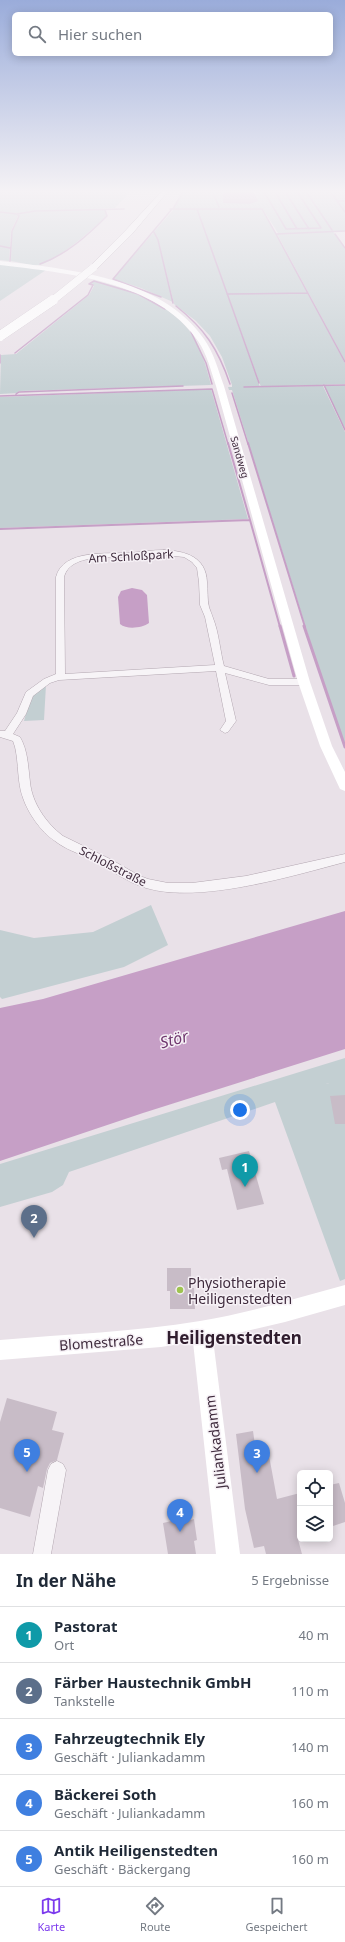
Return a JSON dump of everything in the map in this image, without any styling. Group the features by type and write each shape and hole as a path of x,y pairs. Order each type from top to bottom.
{"highway":[{"path":"0,326 46,295 87,263"},
{"path":"0,336 58,297 98,263"}],"street":[{"name":"Sandweg","path":"3,263 72,274 130,289 174,310 186,321 201,339 213,364 220,386 304,682 326,746 345,786"},
{"name":"Am Schloßpark","path":"61,677 61,573 73,562 90,557 175,553 185,555 197,562 200,567 205,594 202,605 209,618 231,721 225,730"},
{"path":"4,734 22,714 29,694 47,681 61,677 220,668 269,682 304,682"},
{"name":"Schloßstraße","path":"4,734 17,739 20,744 25,790 31,805 58,839 101,859 147,884 164,888 203,886 241,881 345,858"},
{"name":"Blomestraße","path":"0,1350 154,1338 202,1331 284,1312 345,1295"},
{"name":"Juliankadamm","path":"202,1331 228,1554"},
{"path":"42,1554 58,1470"}],"shaded area":[{"path":"20,263 47,263 39,265"},
{"path":"127,263 164,263 173,302 141,288 113,279"},
{"path":"164,263 216,263 261,387 216,263 291,263 345,363 345,384 273,387 323,386 345,432 345,744 320,673 232,390 229,390 228,387 232,387 232,385 222,357 210,336 196,321 174,304"},
{"path":"292,263 345,263 345,361"},
{"path":"0,264 46,270 0,301"},
{"path":"94,281 132,292 157,304 179,319 193,335 202,356 211,385 19,391 18,393 0,394 1,355 16,354 89,295 94,286 90,284"},
{"path":"345,385 345,429 324,386"},
{"path":"211,389 248,519 0,528 0,397"},
{"path":"46,685 44,720 24,721 31,695"},
{"path":"151,905 168,945 124,967 2,999 0,997 0,930 34,938 93,932"},
{"path":"345,1058 345,1279 340,1281 275,1102 69,1172 63,1185 52,1192 0,1207 0,1164"}],"water":[{"path":"132,588 142,590 147,595 149,623 134,628 126,627 120,624 118,597 121,591"},
{"name":"Stör","path":"345,911 345,1049 143,1113 0,1161 0,1008 43,999"}],"building":[{"path":"345,1095 345,1124 335,1124 330,1096"},
{"path":"249,1151 264,1204 237,1210 227,1169 222,1170 219,1158"},
{"name":"Physiotherapie Heiligenstedten","path":"167,1268 191,1268 191,1288 194,1288 195,1309 170,1309 170,1291 167,1291"},
{"path":"7,1398 57,1412 52,1430 64,1433 57,1460 50,1463 47,1469 43,1488 38,1486 30,1517 0,1508 0,1422"},
{"path":"253,1431 256,1452 268,1450 277,1499 297,1494 297,1542 299,1542 302,1554 266,1554 264,1546 254,1548 245,1509 236,1434"},
{"path":"339,1483 345,1503 345,1522 333,1526 333,1506 333,1484"},
{"path":"184,1518 184,1522 194,1519 197,1540 194,1541 196,1554 168,1554 163,1523"}],"waterway":[{"path":"127,263 113,279 161,297"},
{"path":"163,263 173,303"},
{"path":"216,263 227,294"},
{"path":"291,263 308,293"},
{"path":"15,353 88,295 93,285 89,284 94,281 138,294 165,309"},
{"path":"227,294 308,293"},
{"path":"308,293 345,362"},
{"path":"227,294 259,383"},
{"path":"176,306 195,323 209,340 221,360 230,384"},
{"path":"191,332 206,363 212,384"},
{"path":"0,355 0,363"},
{"path":"244,387 324,385"},
{"path":"324,385 345,430"},
{"path":"324,385 345,385"},
{"path":"16,394 19,392 183,386"},
{"path":"0,396 212,389 228,444"},
{"path":"232,393 248,444"},
{"path":"228,443 250,520"},
{"path":"248,443 305,627"},
{"path":"0,529 250,520"},
{"path":"250,520 280,627"},
{"path":"280,626 294,676"},
{"path":"304,626 345,747"}],"place":[{"name":"Pastorat","path":"245,1187"},
{"name":"Färber Haustechnik GmbH","path":"34,1238"},
{"name":"Physiotherapie Heiligenstedten","path":"180,1290"},
{"name":"Antik Heiligenstedten","path":"27,1472"},
{"name":"Fahrzeugtechnik Ely","path":"257,1473"},
{"name":"Bäckerei Soth","path":"180,1532"}],"district":[{"name":"Heiligenstedten","path":"234,1337"}]}
